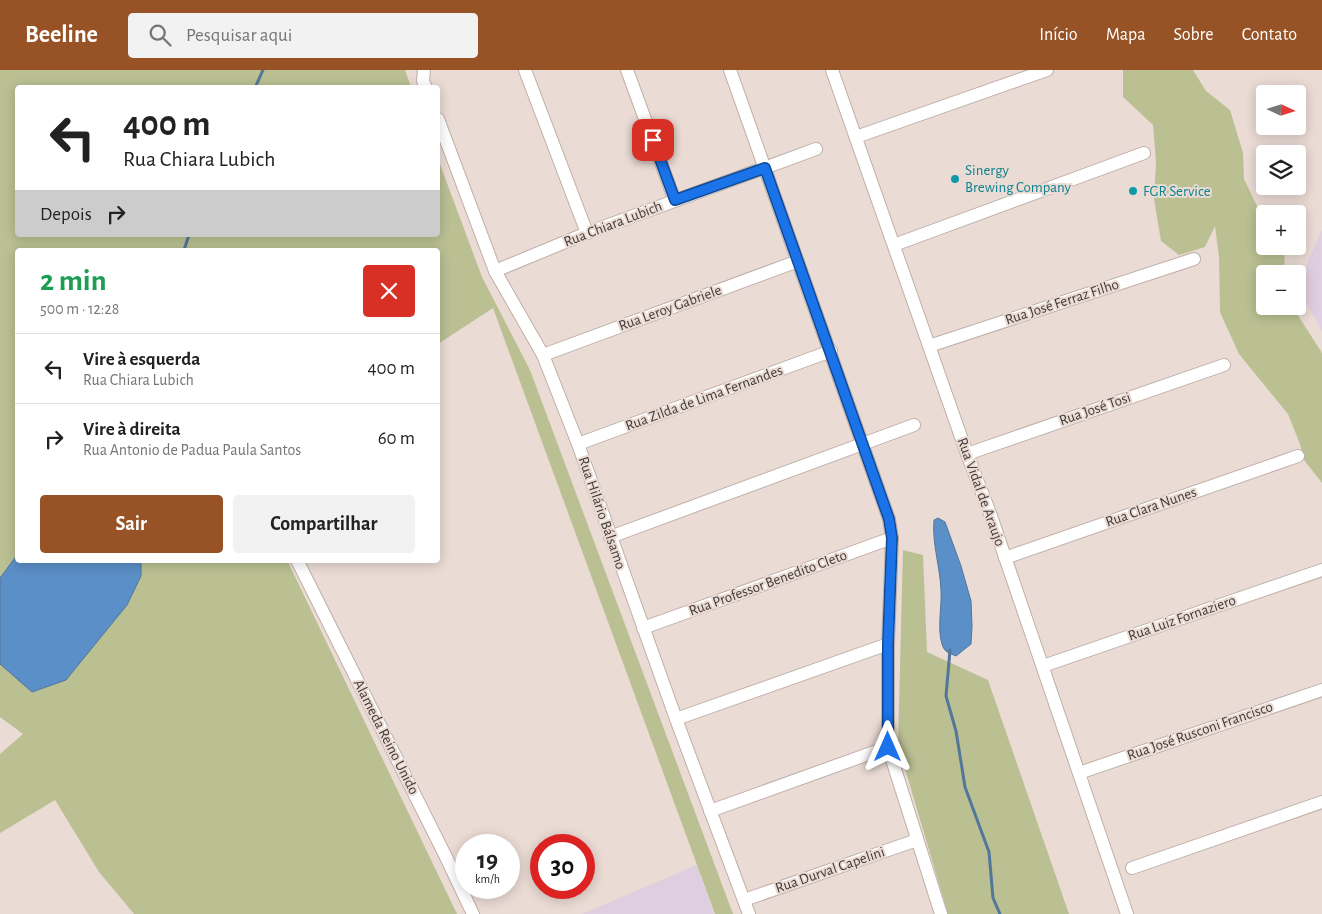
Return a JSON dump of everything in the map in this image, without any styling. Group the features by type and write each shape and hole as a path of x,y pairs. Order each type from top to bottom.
{"street":[{"path":"424,70 424,85"},
{"path":"525,70 587,233"},
{"path":"627,70 675,200"},
{"path":"730,70 889,519 892,538 888,644 888,747 941,914"},
{"name":"Rua Vidal de Araujo","path":"832,70 1043,666 1127,914"},
{"path":"856,137 1047,70"},
{"name":"Rua Hilário Bálsamo","path":"440,124 495,271 543,355 578,444 610,538 749,914"},
{"name":"Rua Chiara Lubich","path":"495,271 587,233 816,148"},
{"path":"894,245 1144,153"},
{"name":"Rua José Ferraz Filho","path":"929,346 1194,259"},
{"name":"Rua Leroy Gabriele","path":"543,355 798,261"},
{"name":"Rua Zilda de Lima Fernandes","path":"578,444 831,351"},
{"name":"Rua José Tosi","path":"967,454 1224,364"},
{"path":"610,538 914,425"},
{"name":"Rua Clara Nunes","path":"1005,558 1298,456"},
{"name":"Rua Professor Benedito Cleto","path":"643,628 892,538"},
{"name":"Alameda Reino Unido","path":"299,563 473,914"},
{"name":"Rua Luiz Fornaziero","path":"1043,666 1322,570"},
{"path":"676,719 888,644"},
{"name":"Rua José Rusconi Francisco","path":"1079,772 1322,690"},
{"path":"710,811 888,747"},
{"path":"1132,868 1322,802"},
{"name":"Rua Durval Capelini","path":"744,900 916,840"}],"shaded area":[{"path":"1322,230 1322,331 1306,302 1306,268"},
{"path":"697,865 714,914 582,914"}],"green space":[{"path":"0,70 405,70 410,85 15,85 15,237 440,237 440,164 482,277 530,370 733,914 715,914 493,308 440,343 440,248 15,248 15,563 288,563 457,914 134,914 99,872 55,800 0,833 0,754 23,734 0,717"},
{"path":"1123,70 1193,70 1206,91 1230,110 1243,153 1244,179 1257,205 1256,255 1285,255 1284,265 1256,265 1256,315 1298,315 1322,353 1322,483 1304,460 1288,414 1239,354 1220,312 1219,257 1215,226 1205,247 1179,255 1161,241 1154,199 1156,162 1153,125 1123,97"},
{"path":"903,550 923,555 927,652 988,680 1069,914 948,914 898,745"}],"water":[{"path":"938,518 945,522 971,601 971,644 956,656 945,651 941,638 941,590 934,529 934,520"},
{"path":"15,558 15,563 141,563 141,576 127,605 66,680 32,692 0,664 0,578"}],"waterway":[{"path":"256,85 263,70"},
{"path":"185,248 188,237"},
{"path":"950,650 946,696 956,731 965,787 989,852 993,898 1000,914"}],"place":[{"name":"Sinergy Brewing Company","path":"955,179"},
{"name":"FGR Service","path":"1133,191"}],"route":[{"path":"653,140 675,200 765,168 889,519 892,538 888,644 888,747"}]}
